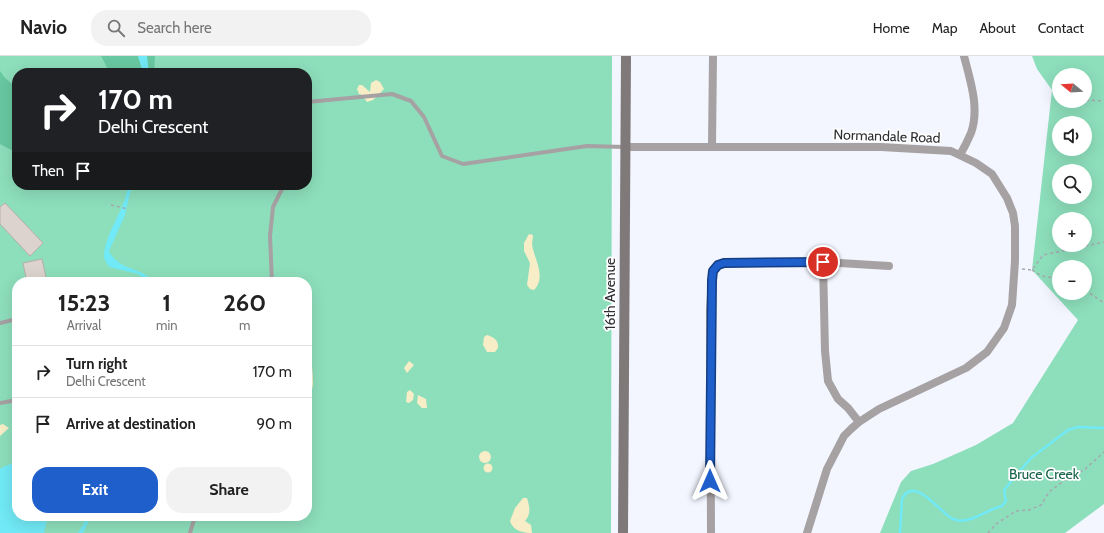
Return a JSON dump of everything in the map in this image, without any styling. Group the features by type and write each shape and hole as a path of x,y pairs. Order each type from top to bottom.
{"main road":[{"name":"16th Avenue","path":"623,533 626,56"}],"street":[{"path":"712,146 713,56"},
{"path":"960,155 971,132 974,111 974,94 964,56"},
{"name":"Normandale Road","path":"625,147 712,146 921,148 951,151 992,174 1007,198 1013,213 1015,226 1012,305 1010,317 996,342 987,352 954,374 879,409 859,422 844,436 827,469 807,533"},
{"path":"710,533 710,309 713,271 718,265 724,263 823,262 889,266"},
{"path":"823,262 825,351 828,381 838,399 848,408 859,422"}],"lane":[{"path":"312,102 392,94 411,101 424,117 442,156 463,164 587,146 625,147"},
{"path":"272,277 270,236 273,207 282,190"},
{"path":"0,323 12,320"},
{"path":"0,403 12,401"},
{"path":"190,533 194,521"}],"path":[{"path":"1092,100 1104,101"},
{"path":"111,206 128,209"},
{"path":"1032,270 1043,255 1104,242"},
{"path":"1014,269 1032,270 1042,276 1052,278"},
{"path":"1092,295 1104,303"},
{"path":"988,533 996,524 1016,511 1029,510 1041,505 1050,492 1065,480 1084,470 1104,452"}],"green space":[{"path":"0,56 612,56 611,533 0,533"},
{"path":"101,56 155,56 154,68 107,68"},
{"name":"Bruce Creek","path":"1032,56 1104,56 1104,504 1065,533 880,533 901,482 911,471 933,464 976,445 1013,423 1078,320 1060,300 1092,300 1092,260 1052,260 1052,292 1032,270 1052,90 1037,69"},
{"path":"0,71 12,84 12,150 0,144"}],"sand":[{"path":"376,80 380,82 384,89 373,100 367,102 362,95 359,94 357,89 359,85 362,85 370,92 371,83"},
{"path":"529,234 533,235 533,250 540,274 538,285 534,290 530,289 527,285 530,263 524,251 524,243"},
{"path":"487,335 497,341 498,348 495,352 487,352 483,345 484,337"},
{"path":"409,361 414,365 407,373 404,368"},
{"path":"312,367 313,374 312,389"},
{"path":"410,390 414,394 413,400 409,403 406,402 407,392"},
{"path":"418,395 426,399 427,408 422,408 417,403"},
{"path":"3,424 9,428 0,436 0,425"},
{"path":"485,451 489,453 491,457 489,461 485,463 481,461 479,457 481,453"},
{"path":"486,464 490,464 492,468 490,472 486,472 484,470 484,466"},
{"path":"523,498 527,498 529,513 525,521 531,525 532,533 519,531 513,527 510,521 515,508"}],"water":[{"path":"138,56 147,56 148,68 142,68"},
{"path":"127,190 131,190 125,215 109,251 114,258 125,266 149,277 142,277 138,274 109,267 104,259 105,247 108,238 124,203"},
{"path":"12,464 12,521 47,521 44,533 0,533 0,469"},
{"path":"85,521 89,521 83,533 78,533"}],"building":[{"path":"5,203 43,243 30,256 0,224 0,207"},
{"path":"42,259 46,277 26,277 23,263"}],"waterway":[{"path":"900,533 902,499 907,492 913,491 920,493 953,519 959,521 972,519 1002,506 1006,501 1004,490 1031,458 1068,430 1078,427 1104,428"}],"route":[{"path":"710,481 710,309 713,271 718,265 733,262 823,262"}]}
